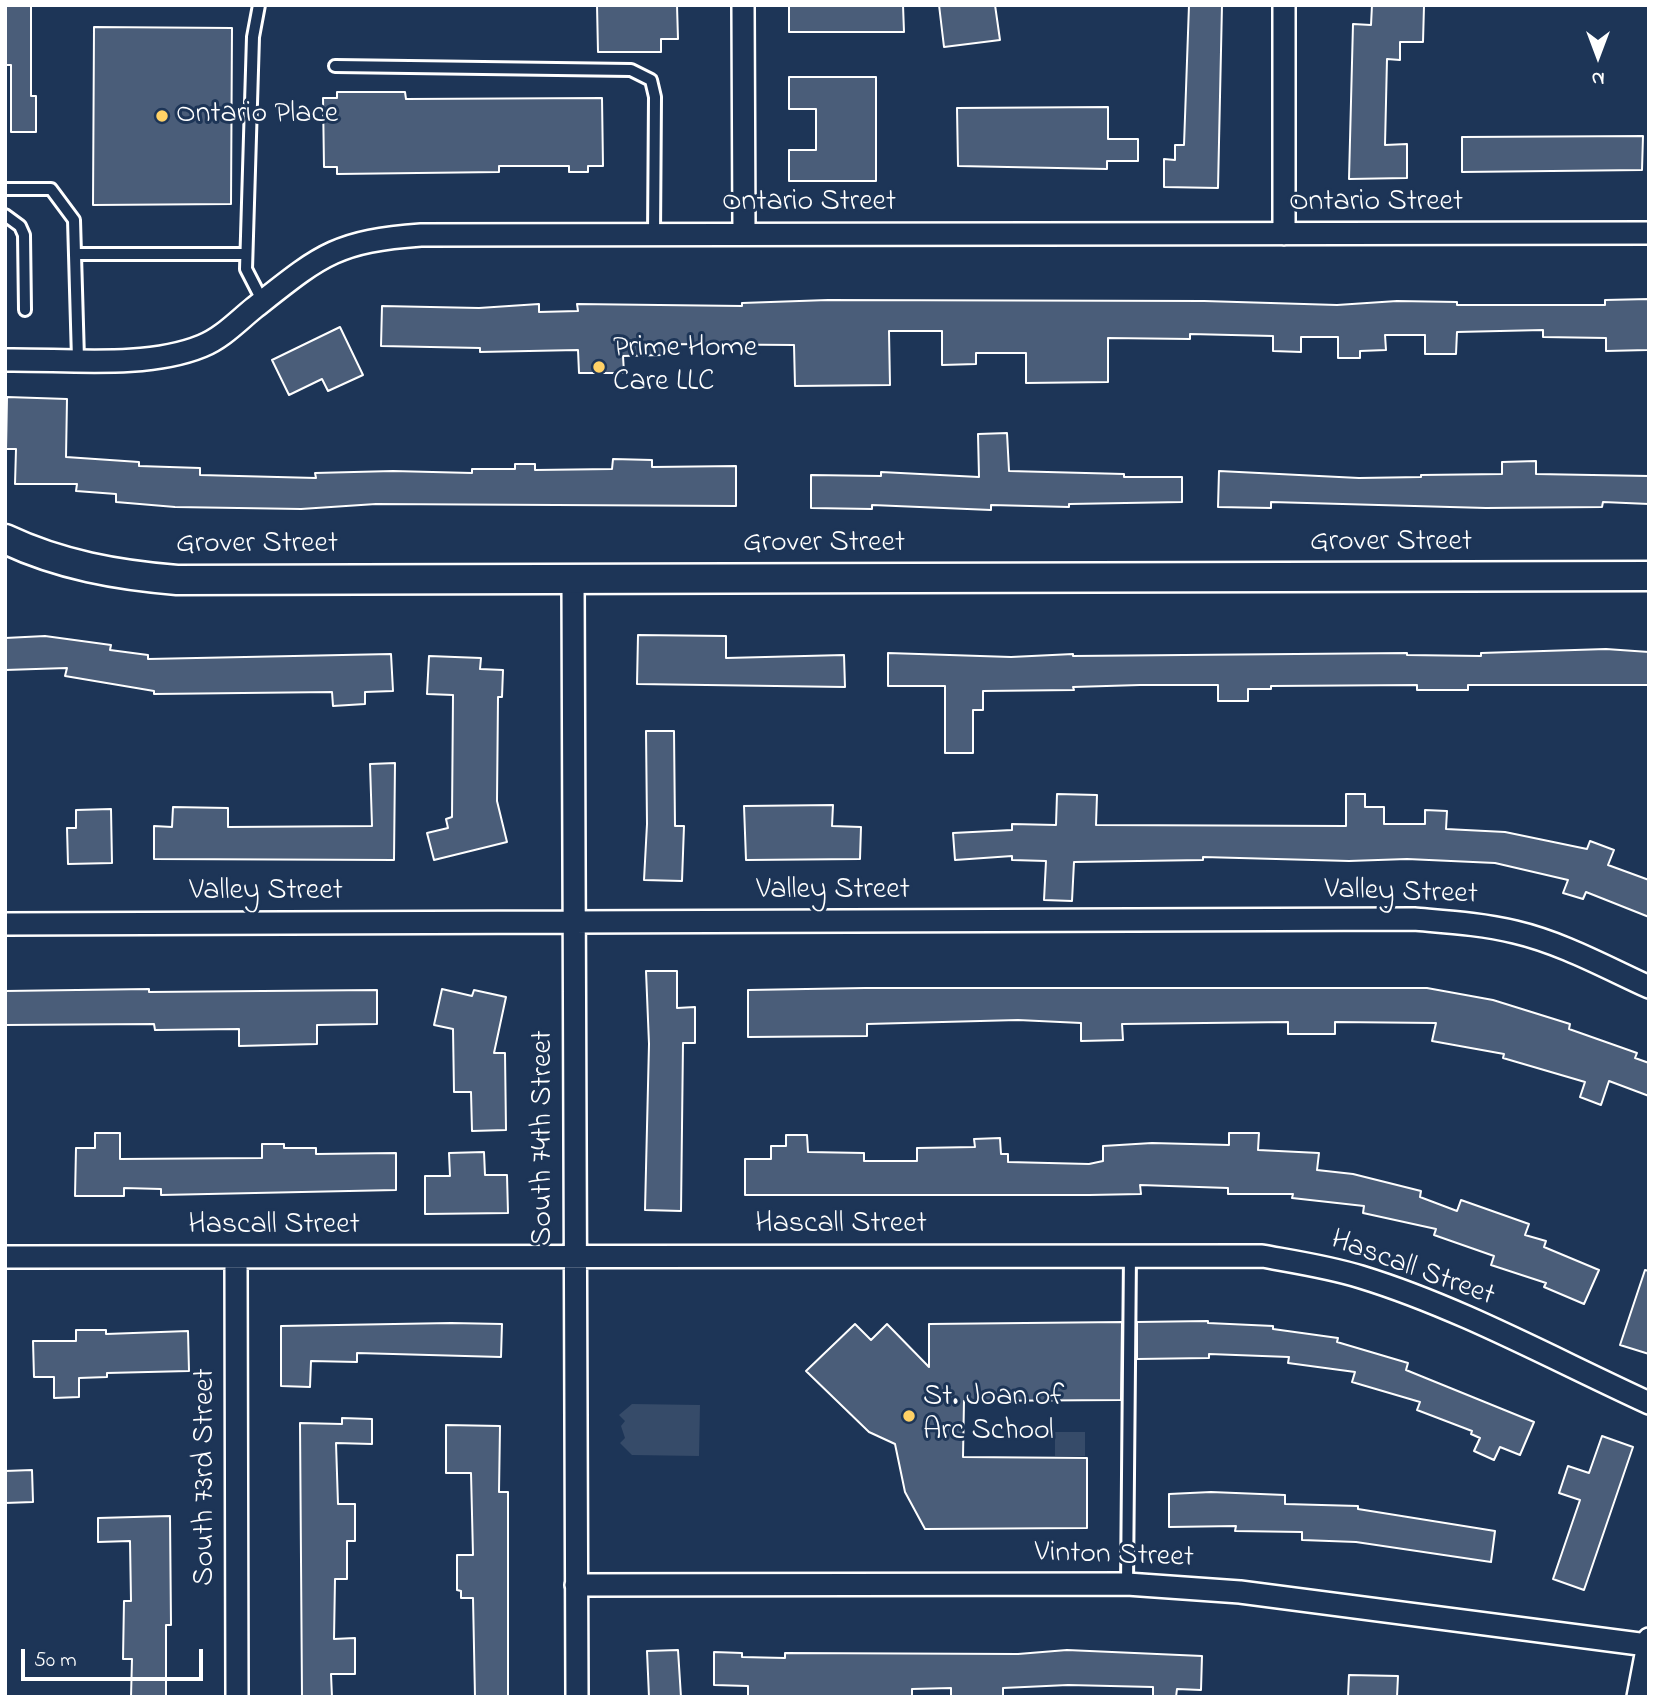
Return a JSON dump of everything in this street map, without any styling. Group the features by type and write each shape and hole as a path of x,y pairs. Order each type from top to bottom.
{"street":[{"path":"743,5 744,234"},
{"path":"1284,5 1284,234"},
{"name":"Ontario Street","path":"5,360 141,359 179,354 216,339 322,257 368,240 421,235 1649,233"},
{"name":"Grover Street","path":"5,538 50,556 110,573 177,580 1649,576"},
{"name":"South 74th Street","path":"573,579 577,1697"},
{"name":"Valley Street","path":"5,924 1414,919 1470,923 1517,932 1560,947 1649,987"},
{"name":"Hascall Street","path":"5,1257 1262,1256 1312,1264 1361,1277 1424,1300 1649,1403"},
{"name":"South 73rd Street","path":"236,1257 237,1697"},
{"name":"Vinton Street","path":"576,1585 1128,1584 1240,1592 1648,1642"},
{"path":"1637,1697 1648,1642"}],"lane":[{"path":"259,5 253,37 247,269 263,302"},
{"path":"334,66 631,70 651,80 655,97 654,234"},
{"path":"5,189 51,189 74,220 78,359"},
{"path":"5,215 20,226 24,234 25,310"},
{"path":"75,254 247,254"},
{"path":"1128,1584 1130,1255"}],"shaded area":[{"path":"632,1404 700,1405 699,1456 632,1455 620,1443 625,1438 621,1426 625,1421 619,1415"},
{"path":"1055,1432 1085,1432 1085,1456 1055,1456"}],"building":[{"path":"5,5 31,5 31,96 36,96 36,132 11,132 11,65 5,65"},
{"path":"597,5 677,5 678,39 661,39 661,52 598,52"},
{"path":"789,5 903,5 904,32 789,32"},
{"path":"939,5 995,5 1000,40 944,47"},
{"path":"1189,5 1222,5 1218,188 1164,187 1164,159 1175,160 1175,145 1184,145"},
{"path":"1372,5 1424,6 1423,42 1400,42 1400,60 1387,59 1385,145 1407,144 1407,178 1349,179 1353,24 1371,25"},
{"name":"Ontario Place","path":"94,27 232,28 231,204 93,205"},
{"path":"789,77 876,77 876,181 789,181 789,150 816,150 816,109 789,109"},
{"path":"337,92 405,92 406,99 602,98 603,166 588,166 588,172 569,172 569,166 499,166 499,172 337,174 337,167 324,167 323,98 337,98"},
{"path":"1108,107 1108,139 1138,139 1138,161 1107,161 1107,169 958,166 957,108"},
{"path":"1643,136 1642,170 1462,172 1462,137"},
{"path":"1649,299 1648,350 1606,351 1606,338 1543,337 1543,330 1457,332 1456,354 1425,354 1425,335 1385,335 1386,350 1360,351 1360,358 1338,358 1338,337 1301,337 1301,352 1273,351 1273,336 1190,334 1190,339 1108,338 1108,382 1026,383 1026,353 976,353 976,364 942,365 942,331 889,331 890,385 795,386 794,345 662,344 662,355 623,356 624,373 579,373 578,350 480,352 480,348 381,346 382,306 479,308 539,304 539,312 578,311 577,304 742,306 742,303 828,300 1204,301 1337,305 1397,301 1457,302 1457,305 1605,305 1605,300"},
{"path":"340,327 363,375 328,391 322,379 289,395 272,360"},
{"path":"7,397 67,399 66,457 139,462 139,466 200,468 200,475 316,478 315,473 472,473 472,469 515,469 515,464 535,464 535,470 612,469 613,459 652,460 652,467 736,466 736,506 376,504 301,509 175,507 116,502 116,494 76,491 77,484 15,484 16,449 6,449"},
{"path":"1007,433 1009,471 1182,477 1182,502 1069,504 1069,507 991,505 991,510 872,505 872,509 811,508 811,475 881,476 881,472 979,477 978,434"},
{"path":"1536,461 1536,474 1649,476 1649,504 1603,502 1602,507 1486,508 1271,502 1271,508 1218,507 1219,471 1359,478 1421,477 1502,474 1502,462"},
{"path":"638,635 726,636 726,658 844,655 845,687 637,684"},
{"path":"45,636 111,645 110,650 148,655 148,659 391,654 393,691 365,692 365,704 333,706 332,692 154,694 154,691 65,676 67,668 5,670 5,638"},
{"path":"1606,649 1649,652 1649,685 1468,685 1468,690 1417,690 1417,685 1271,686 1271,689 1248,689 1248,701 1218,701 1218,685 983,691 983,710 973,710 973,753 945,753 945,686 888,686 888,653 1011,657 1073,654 1407,653 1481,656 1481,653"},
{"path":"429,656 481,658 480,669 503,670 502,697 498,697 497,801 507,842 434,860 427,833 448,828 446,819 452,817 453,695 427,694"},
{"path":"646,731 674,731 675,826 684,826 682,881 644,880 647,824"},
{"path":"395,763 394,860 154,859 154,826 172,827 173,807 228,808 228,827 372,826 370,764"},
{"path":"1057,794 1097,795 1096,825 1346,826 1346,794 1365,794 1365,807 1384,807 1384,824 1425,824 1425,810 1447,811 1446,829 1505,832 1587,849 1590,841 1614,850 1608,865 1649,880 1649,917 1586,892 1583,899 1563,893 1568,880 1495,863 1407,859 1349,861 1203,857 1203,860 1074,862 1072,901 1044,900 1046,861 1012,860 1012,856 955,860 953,833 1012,830 1012,824 1056,825"},
{"path":"833,805 832,826 861,827 860,859 746,860 744,806"},
{"path":"111,809 112,863 68,864 67,828 76,828 76,810"},
{"path":"646,971 677,971 677,1008 695,1007 695,1043 683,1043 681,1211 645,1210 649,1044"},
{"path":"1427,988 1493,1000 1570,1024 1569,1029 1637,1053 1635,1058 1649,1063 1649,1096 1609,1081 1601,1105 1580,1097 1585,1082 1503,1058 1504,1054 1432,1041 1436,1023 1335,1022 1335,1034 1288,1034 1288,1022 1122,1024 1123,1040 1081,1041 1081,1023 1018,1020 867,1024 867,1036 748,1037 748,990"},
{"path":"149,989 149,992 377,990 377,1024 317,1025 317,1044 239,1046 239,1029 155,1030 154,1024 5,1025 5,991"},
{"path":"442,989 472,996 474,990 506,997 494,1053 505,1053 506,1130 472,1131 471,1092 454,1092 453,1029 434,1025"},
{"path":"95,1133 120,1133 120,1159 262,1158 262,1144 284,1144 284,1148 316,1148 316,1154 396,1153 396,1190 161,1195 161,1189 124,1188 124,1196 75,1196 76,1148 95,1148"},
{"path":"1229,1133 1259,1133 1258,1150 1319,1153 1317,1170 1353,1174 1421,1191 1420,1197 1457,1211 1461,1200 1529,1224 1525,1235 1546,1241 1544,1247 1599,1270 1584,1304 1544,1287 1546,1283 1491,1265 1494,1256 1434,1235 1436,1229 1363,1213 1364,1206 1292,1198 1293,1194 1228,1194 1228,1188 1140,1185 1141,1194 1089,1195 745,1195 745,1159 771,1159 771,1146 786,1146 786,1135 807,1135 808,1152 864,1153 864,1161 917,1161 917,1148 975,1147 974,1139 1000,1138 1001,1154 1008,1154 1008,1162 1089,1164 1103,1161 1103,1146 1152,1143 1229,1145"},
{"path":"484,1152 485,1175 507,1175 508,1213 425,1214 425,1176 450,1176 449,1153"},
{"path":"1645,1270 1649,1271 1649,1354 1620,1345"},
{"path":"1208,1321 1273,1326 1273,1329 1338,1338 1337,1342 1408,1363 1406,1370 1534,1422 1520,1455 1500,1447 1494,1460 1474,1451 1480,1438 1471,1434 1472,1431 1417,1410 1420,1402 1352,1382 1355,1372 1288,1363 1289,1357 1209,1354 1209,1358 1137,1359 1137,1322"},
{"name":"St. Joan of Arc School","path":"1122,1322 1121,1400 964,1401 963,1457 1087,1458 1087,1528 925,1529 905,1492 895,1444 869,1432 806,1371 855,1324 871,1340 887,1324 929,1367 929,1324"},
{"path":"502,1324 501,1357 357,1353 357,1362 311,1361 310,1387 281,1386 281,1326"},
{"path":"76,1330 106,1330 106,1334 188,1331 189,1371 107,1373 107,1377 79,1378 79,1397 54,1398 54,1377 34,1377 33,1341 76,1341"},
{"path":"342,1418 372,1419 372,1444 336,1443 338,1504 355,1504 355,1541 347,1541 347,1579 335,1579 334,1639 355,1638 355,1674 331,1674 332,1697 302,1697 300,1423 342,1424"},
{"path":"446,1425 500,1426 499,1492 508,1492 508,1697 475,1697 473,1598 461,1598 461,1591 457,1590 457,1555 473,1555 471,1473 446,1473"},
{"path":"1602,1436 1633,1447 1584,1590 1553,1579 1580,1500 1559,1493 1568,1466 1589,1473"},
{"path":"32,1470 33,1502 5,1503 5,1471"},
{"path":"1211,1492 1285,1495 1285,1504 1358,1506 1358,1509 1495,1531 1491,1562 1356,1542 1302,1540 1302,1532 1235,1531 1236,1526 1169,1527 1169,1494"},
{"path":"170,1516 171,1625 166,1625 166,1697 131,1697 132,1659 123,1659 124,1601 131,1601 130,1541 98,1542 98,1518"},
{"path":"678,1650 681,1697 649,1697 647,1651"},
{"path":"1067,1650 1202,1656 1201,1690 1177,1689 1176,1697 1153,1697 1153,1687 1068,1685 1003,1688 1003,1697 951,1697 951,1688 912,1689 912,1697 765,1697 748,1696 748,1686 714,1685 714,1652 742,1653 742,1657 785,1658 785,1653 1018,1654"},
{"path":"1349,1675 1398,1676 1397,1697 1348,1697"}],"place":[{"name":"Ontario Place","path":"162,116"},
{"name":"Prime Home Care LLC","path":"599,367"},
{"name":"St. Joan of Arc School","path":"909,1416"}]}
